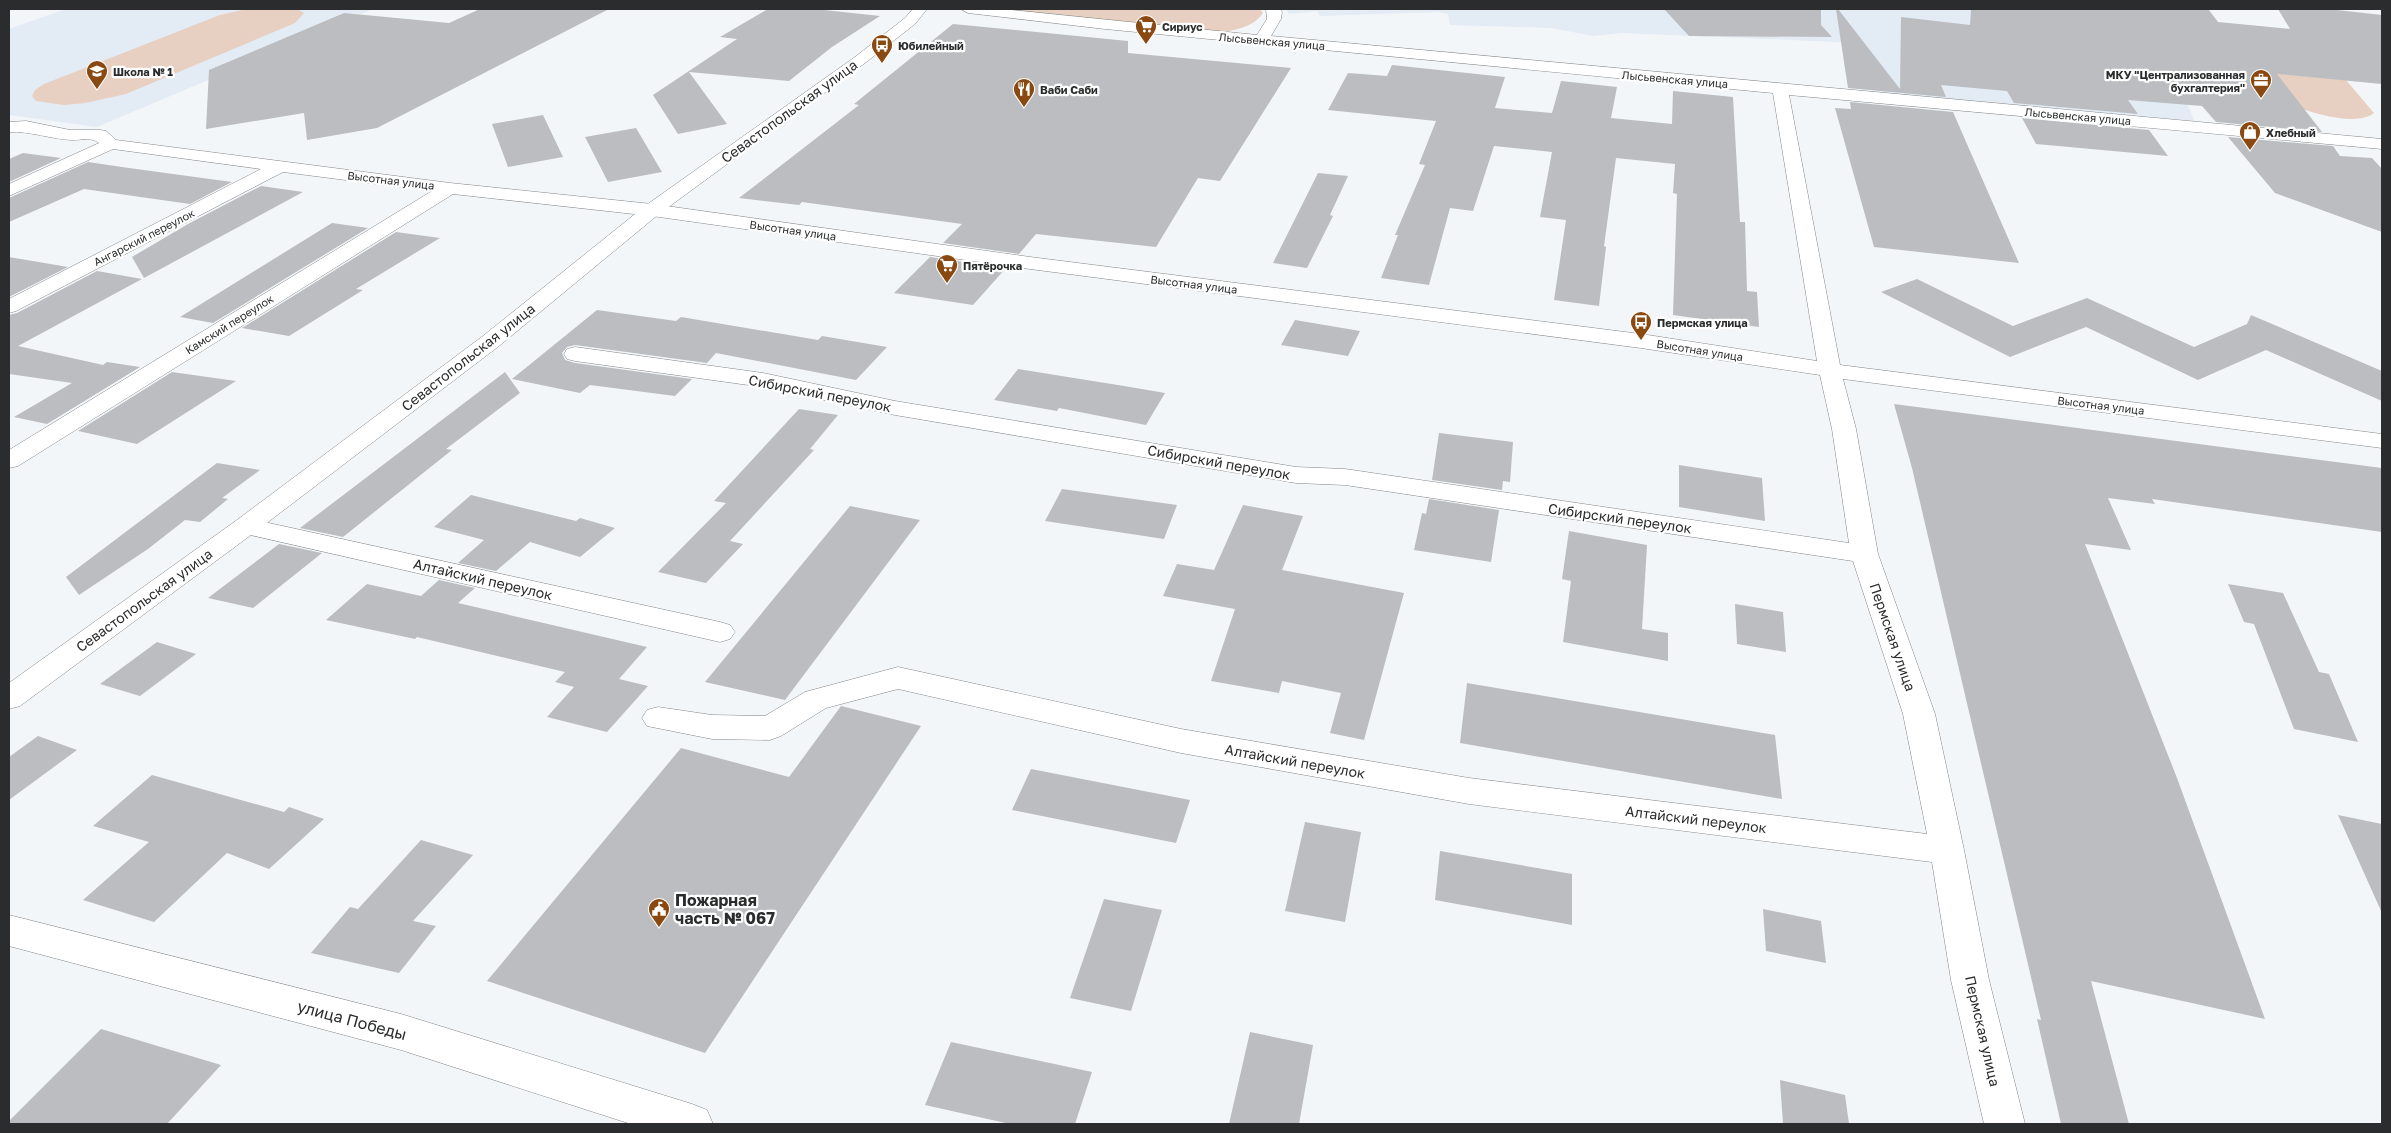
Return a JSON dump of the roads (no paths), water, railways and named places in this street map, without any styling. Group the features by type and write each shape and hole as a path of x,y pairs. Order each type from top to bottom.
{"street":[{"name":"Севастопольская улица","path":"9,698 246,526 491,341 652,210 860,60 910,21 920,9"},
{"name":"Лысьвенская улица","path":"968,9 1261,40 2382,144"},
{"path":"1261,40 1274,19 1275,12 1272,9"},
{"name":"Пермская улица","path":"1780,89 1830,370 1844,430 1864,554 1919,714 1947,850 1970,980 2006,1124"},
{"name":"Высотная улица","path":"9,127 26,126 70,135 100,135 111,144 450,188 652,210 1030,263 1641,341 1830,370 2382,441"},
{"path":"9,191 111,144"},
{"name":"Ангарский переулок","path":"9,307 280,166"},
{"name":"Камский переулок","path":"9,461 450,188"},
{"name":"Сибирский переулок","path":"575,354 763,380 895,408 1296,475 1345,477 1864,554"},
{"name":"Алтайский переулок","path":"246,526 720,632"},
{"name":"Алтайский переулок","path":"658,718 712,727 770,728 816,700 898,678 1181,741 1469,791 1947,850"},
{"name":"улица Победы","path":"9,930 401,1032 692,1124"}],"place":[{"name":"Сириус","path":"1146,45"},
{"name":"Юбилейный","path":"882,64"},
{"name":"Школа № 1","path":"97,90"},
{"name":"МКУ \"Централизованная бухгалтерия\"","path":"2261,99"},
{"name":"Ваби Саби","path":"1024,108"},
{"name":"Хлебный","path":"2250,151"},
{"name":"Пятёрочка","path":"947,284"},
{"name":"Пермская улица","path":"1641,341"},
{"name":"Пожарная часть № 067","path":"659,928"}]}
